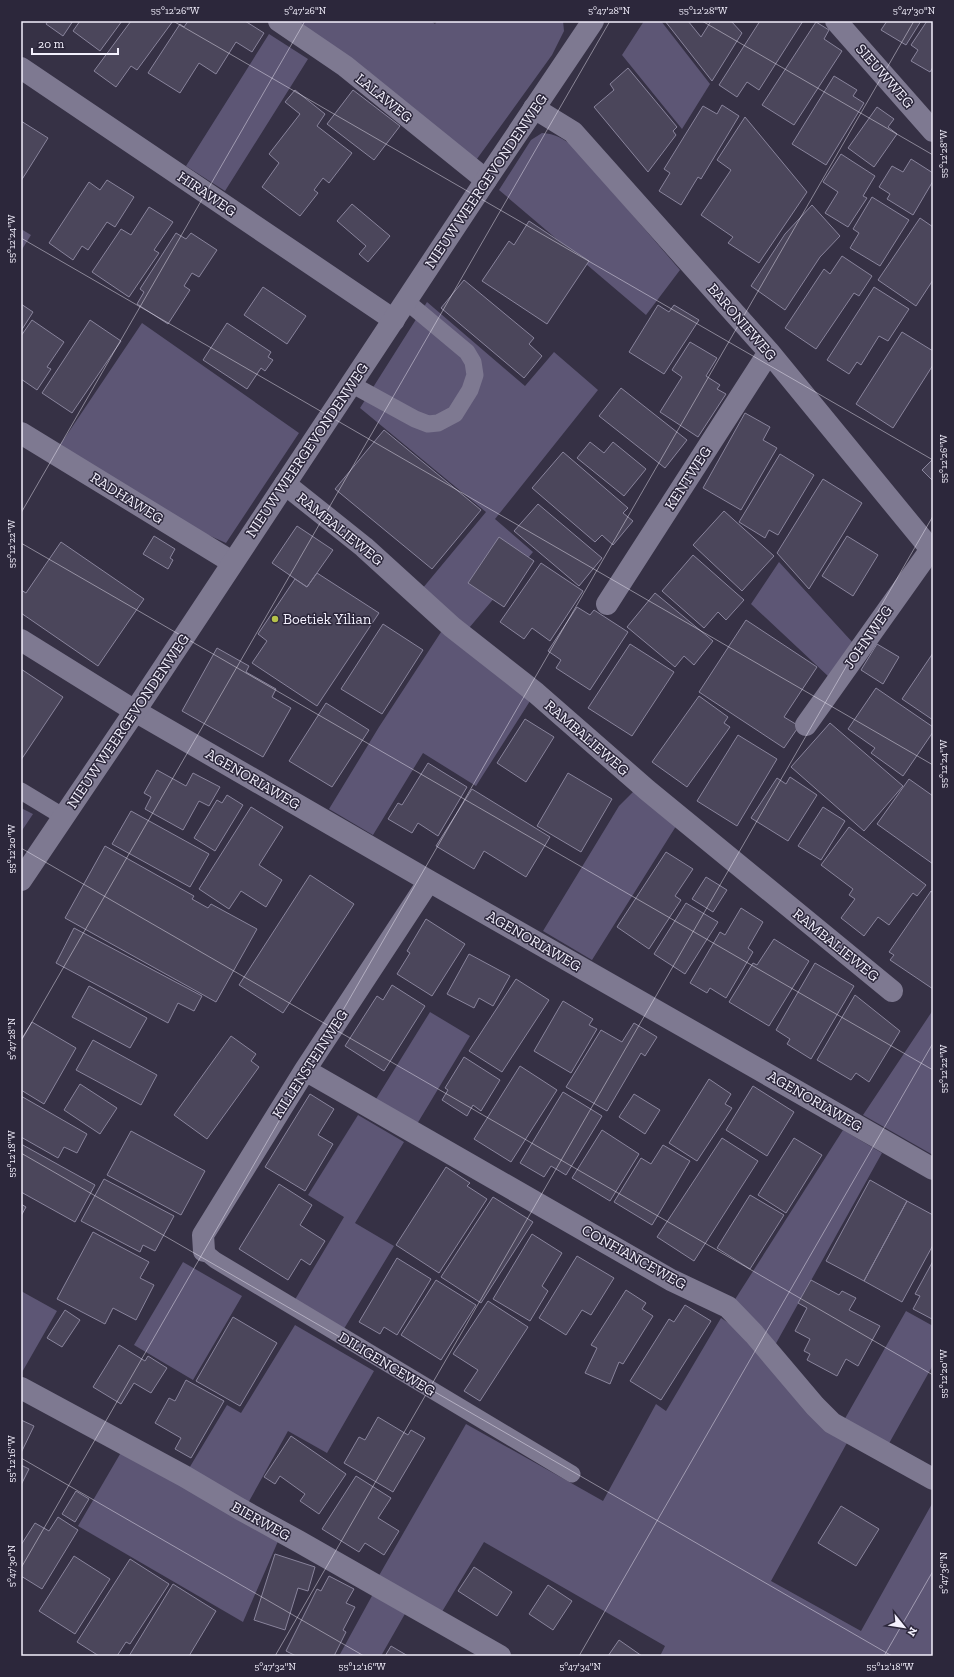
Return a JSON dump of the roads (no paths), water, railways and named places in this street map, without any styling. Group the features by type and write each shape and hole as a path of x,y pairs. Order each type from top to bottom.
{"street":[{"name":"LALAWEG","path":"279,21 345,66 486,180"},
{"name":"SIEUWWEG","path":"836,21 933,130"},
{"name":"NIEUW WEERGEVONDENWEG","path":"21,880 135,711 590,22"},
{"name":"HIRAWEG","path":"21,68 394,320"},
{"name":"BARONIEWEG","path":"534,108 573,132 769,352 932,551"},
{"name":"KENTWEG","path":"608,604 769,352"},
{"name":"RADHAWEG","path":"21,433 232,562"},
{"name":"RAMBALIEWEG","path":"285,484 364,547 452,627 536,693 647,790 892,991"},
{"name":"JOHNWEG","path":"806,725 932,551"},
{"name":"AGENORIAWEG","path":"21,640 135,711 933,1169"},
{"name":"KILLENSTEINWEG","path":"204,1251 203,1236 305,1070 429,881"},
{"name":"CONFIANCEWEG","path":"305,1070 671,1280 728,1307 754,1334 815,1406 832,1423 933,1479"},
{"name":"BIERWEG","path":"21,1388 184,1476 500,1656"}],"lane":[{"path":"351,384 415,419 428,424 438,423 455,414 470,390 475,375 473,362 467,352 406,301"},
{"path":"21,791 64,817"},
{"name":"DILIGENCEWEG","path":"204,1251 215,1260 572,1474"}],"place":[{"name":"Boetiek Yilian","path":"275,619"}]}
